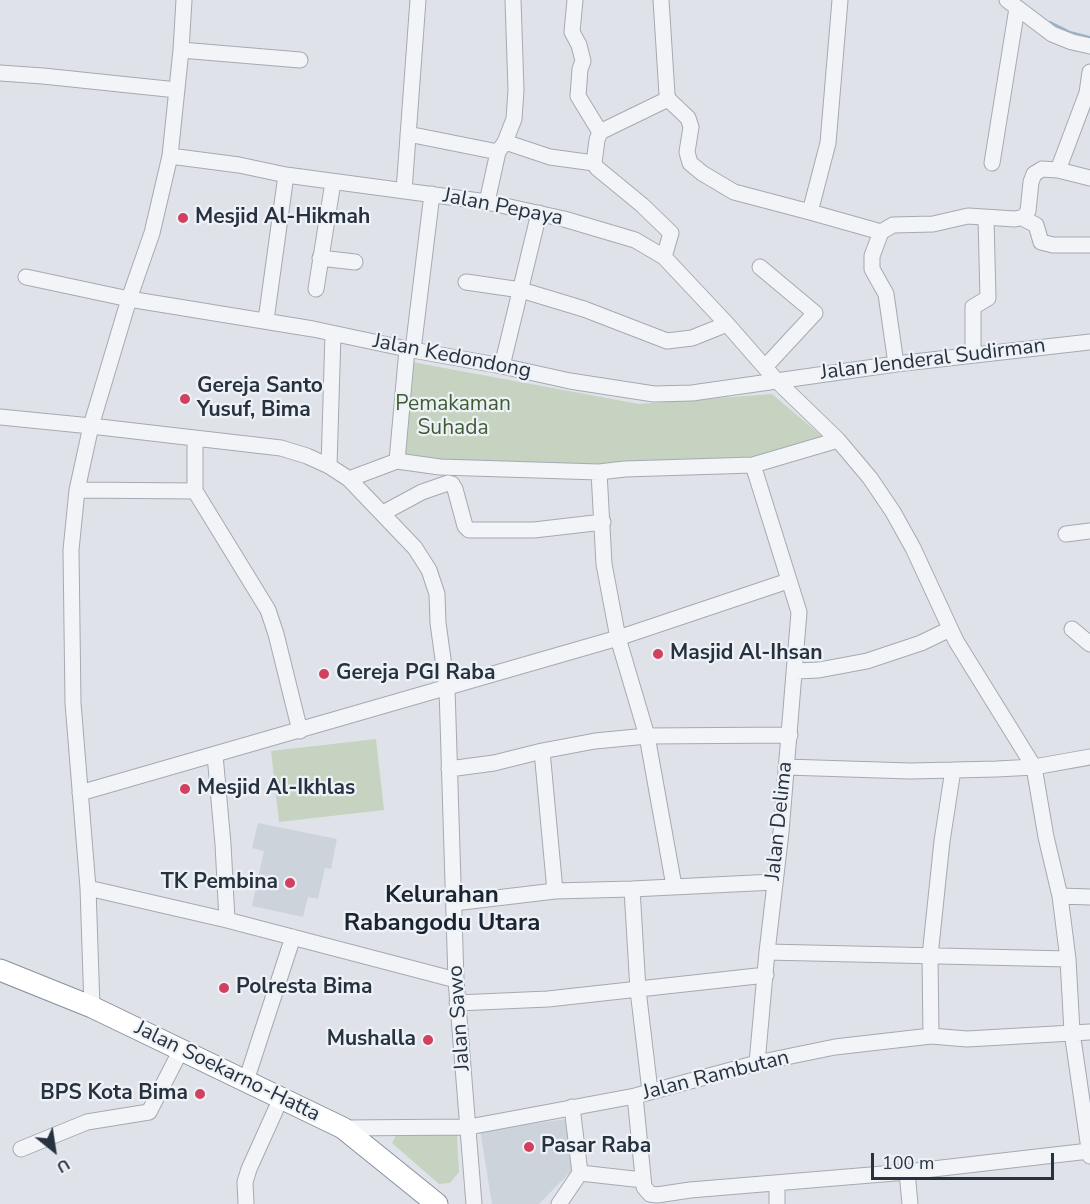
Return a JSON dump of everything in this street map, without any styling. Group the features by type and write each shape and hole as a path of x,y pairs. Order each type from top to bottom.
{"highway":[{"name":"Jalan Soekarno-Hatta","path":"0,970 92,1007 343,1128 437,1204"}],"street":[{"path":"92,1007 88,888 73,703 71,550 77,490 91,426 129,298 152,233 170,156 182,50 184,0"},
{"path":"405,191 418,0"},
{"path":"487,202 502,147 514,119 516,90 513,0"},
{"path":"575,0 572,32 579,45 583,61 580,69 578,96 600,132"},
{"path":"661,0 668,99 688,118 691,127 687,152 688,159 695,168 734,192 881,232"},
{"path":"810,212 828,143 840,0"},
{"path":"992,163 1012,4 1052,34 1090,46"},
{"path":"182,50 300,60"},
{"path":"1058,170 1087,93 1090,72"},
{"path":"0,73 177,90"},
{"path":"664,257 671,233 594,163 600,132 668,99"},
{"path":"408,134 502,147 550,158 594,163"},
{"name":"Jalan Pepaya","path":"170,156 239,165 333,182 487,202 593,226 635,240 664,257 776,380 838,440 870,478 914,548 950,629 1034,767"},
{"path":"1022,218 1028,211 1034,174 1042,169 1058,170 1090,178"},
{"path":"266,320 286,175"},
{"path":"316,289 333,182"},
{"path":"397,461 432,194"},
{"path":"502,366 539,213"},
{"path":"896,364 886,294 872,269 872,256 881,232 893,225 933,224 968,216 1022,218 1036,225 1041,242 1090,244"},
{"path":"973,355 973,307 988,298 986,218"},
{"path":"320,258 355,262"},
{"path":"760,267 814,313 765,367"},
{"name":"Jalan Kedondong","path":"26,277 129,298 266,320 410,350 632,391 671,394 776,380"},
{"path":"466,282 521,290 584,309 667,341 692,338 727,324"},
{"path":"329,466 333,334"},
{"name":"Jalan Jenderal Sudirman","path":"776,380 1090,342"},
{"name":"Jalan Sawo","path":"0,417 281,448 307,456 350,479 414,548 429,570 437,594 438,623 447,688 457,1004 474,1204"},
{"path":"195,438 195,491 268,610 300,731"},
{"path":"350,479 397,461 440,467 599,472 625,469 753,465 838,440"},
{"name":"Jalan Delima","path":"753,465 799,612 796,671 758,1063"},
{"path":"599,472 604,564 618,638 646,736 674,886"},
{"path":"383,513 422,492 448,483 452,484 455,489 465,526 469,530 534,530 603,522"},
{"path":"77,490 195,491"},
{"path":"1066,534 1090,531"},
{"path":"80,793 618,638 788,581"},
{"path":"796,671 819,670 867,661 903,650 950,629"},
{"path":"1071,629 1090,644"},
{"path":"449,769 494,763 595,741 646,736 790,735"},
{"path":"542,751 555,891"},
{"path":"215,755 227,920"},
{"path":"786,767 953,770 1034,767 1090,757"},
{"path":"1034,767 1046,837 1060,896 1068,959 1072,1032 1090,1156"},
{"path":"931,1036 930,956 942,841 953,770"},
{"path":"454,903 555,891 774,882"},
{"path":"88,888 227,920 456,980"},
{"path":"632,889 643,1093 643,1179 646,1190 652,1195 690,1197 777,1184 1089,1151"},
{"path":"1060,896 1090,897"},
{"path":"246,1081 293,938"},
{"path":"767,952 1068,959"},
{"path":"457,1004 548,999 766,975"},
{"name":"Jalan Rambutan","path":"343,1128 469,1127 643,1093 758,1063 835,1047 931,1036 967,1039 1090,1032"},
{"path":"21,1149 87,1122 149,1112 181,1050"},
{"path":"246,1204 245,1182 249,1169 281,1098"},
{"path":"559,1204 580,1173 572,1107"},
{"path":"907,1172 910,1204"},
{"path":"580,1173 643,1179"},
{"path":"777,1184 777,1204"}],"shaded area":[{"name":"TK Pembina","path":"258,823 337,839 331,869 325,868 318,899 308,897 303,917 252,906 264,851 252,848"},
{"name":"Pasar Raba","path":"568,1119 578,1164 539,1204 492,1204 480,1130"}],"green space":[{"name":"Pemakaman Suhada","path":"412,362 639,404 772,394 824,438 745,462 624,466 402,458"},
{"path":"376,739 384,810 279,822 271,751"},
{"path":"397,1133 457,1135 459,1172 450,1183 439,1184 392,1143"}],"waterway":[{"path":"1050,23 1070,33 1090,38"}],"place":[{"name":"Mesjid Al-Hikmah","path":"183,218"},
{"name":"Gereja Santo Yusuf, Bima","path":"185,399"},
{"name":"Masjid Al-Ihsan","path":"658,654"},
{"name":"Gereja PGI Raba","path":"324,674"},
{"name":"Mesjid Al-Ikhlas","path":"185,789"},
{"name":"TK Pembina","path":"290,883"},
{"name":"Polresta Bima","path":"224,988"},
{"name":"Mushalla","path":"428,1040"},
{"name":"BPS Kota Bima","path":"200,1094"},
{"name":"Pasar Raba","path":"529,1147"}],"district":[{"name":"Kelurahan Rabangodu Utara","path":"442,910"}]}
